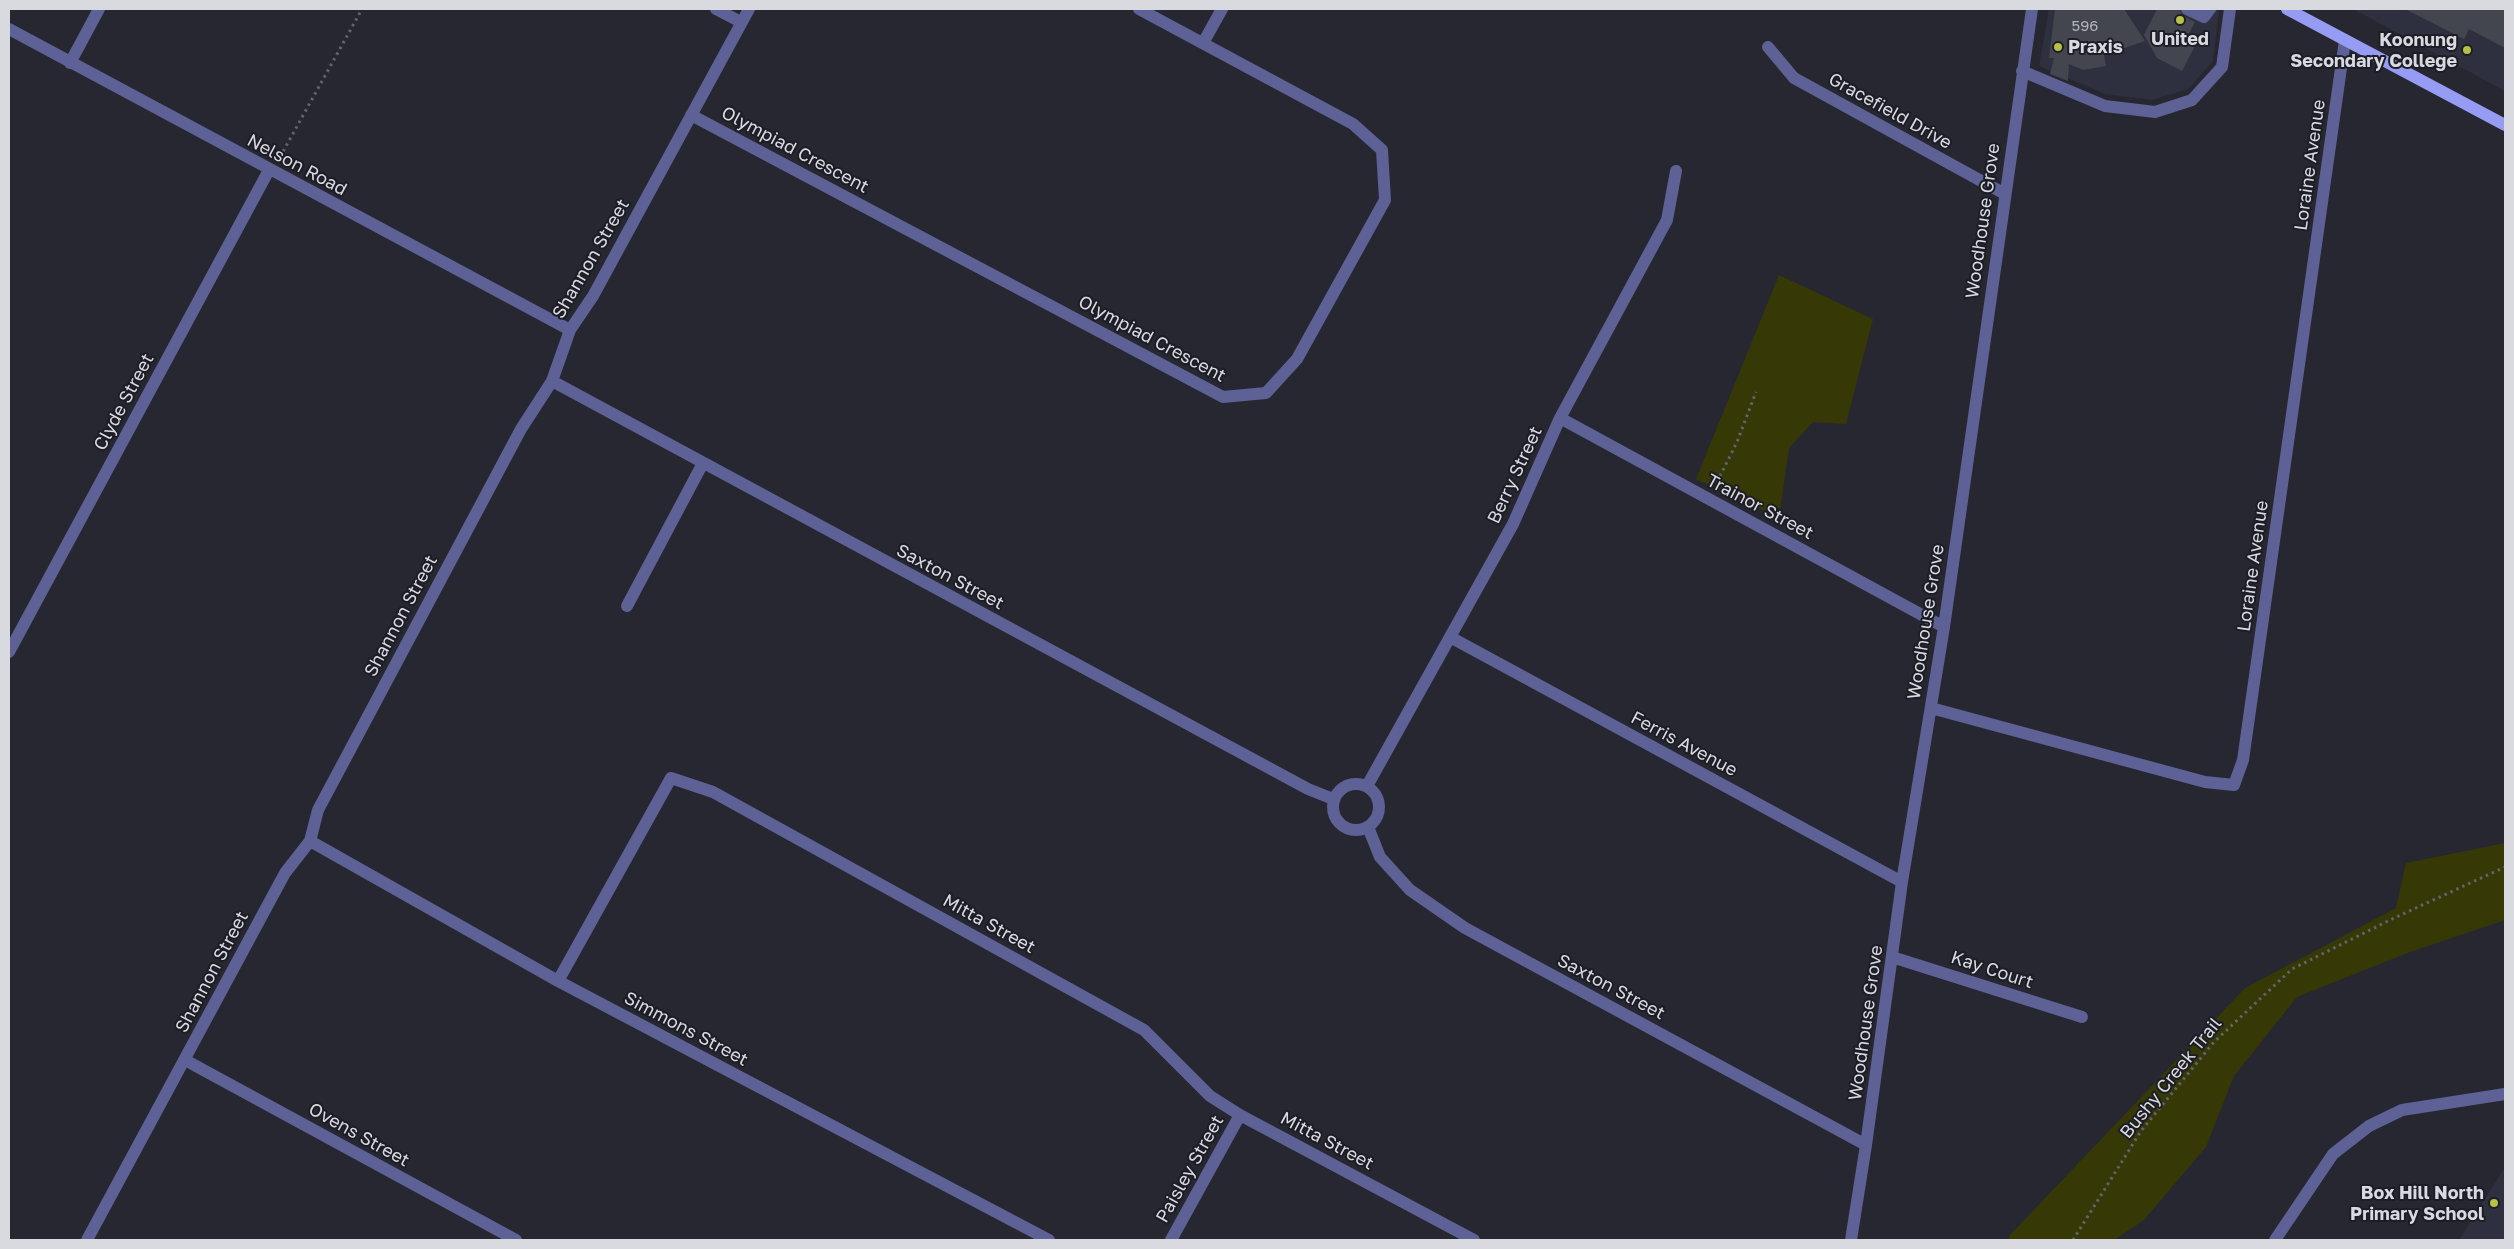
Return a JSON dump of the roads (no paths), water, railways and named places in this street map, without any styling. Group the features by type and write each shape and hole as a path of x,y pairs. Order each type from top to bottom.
{"main road":[{"path":"2287,9 2505,125"}],"street":[{"path":"70,63 99,9"},
{"path":"716,9 741,22"},
{"name":"Shannon Street","path":"87,1240 285,872 310,841 318,810 521,429 552,381 570,330 593,296 749,9"},
{"name":"Olympiad Crescent","path":"691,115 1223,397 1266,393 1298,359 1385,200 1382,150 1353,124 1139,9"},
{"path":"1203,43 1222,9"},
{"name":"Woodhouse Grove","path":"1851,1240 1902,882 1944,627 2032,9"},
{"path":"2187,9 2204,17 2210,9"},
{"path":"2022,71 2105,106 2155,112 2192,100 2222,67 2230,9"},
{"name":"Nelson Road","path":"9,30 570,330"},
{"name":"Loraine Avenue","path":"1931,708 2205,782 2234,785 2243,760 2345,40"},
{"name":"Gracefield Drive","path":"1768,47 1794,78 2005,194"},
{"name":"Clyde Street","path":"9,652 270,170"},
{"name":"Berry Street","path":"1366,786 1513,524 1560,418 1667,220 1676,170"},
{"name":"Saxton Street","path":"552,381 1299,785 1334,799"},
{"name":"Trainor Street","path":"1560,418 1944,627"},
{"path":"626,606 702,463"},
{"name":"Ferris Avenue","path":"1450,637 1902,882"},
{"name":"Mitta Street","path":"558,981 671,778 713,792 1144,1030 1210,1096 1240,1115 1474,1240"},
{"path":"1358,784 1366,786 1376,796 1379,809 1373,823 1368,827 1352,831 1344,828 1336,820 1332,811 1334,799 1339,790 1348,785 1358,784"},
{"name":"Saxton Street","path":"1368,827 1380,857 1410,890 1465,928 1866,1145"},
{"name":"Simmons Street","path":"310,841 558,981 1049,1240"},
{"name":"Kay Court","path":"1892,957 2082,1017"},
{"name":"Ovens Street","path":"185,1060 516,1240"},
{"path":"2275,1240 2333,1154 2369,1126 2402,1110 2505,1094"},
{"name":"Paisley Street","path":"1171,1240 1240,1115"}],"place":[{"name":"United","path":"2180,20"},
{"name":"Praxis","path":"2058,47"},
{"name":"Koonung Secondary College","path":"2467,50"},
{"name":"Box Hill North Primary School","path":"2494,1203"}]}
